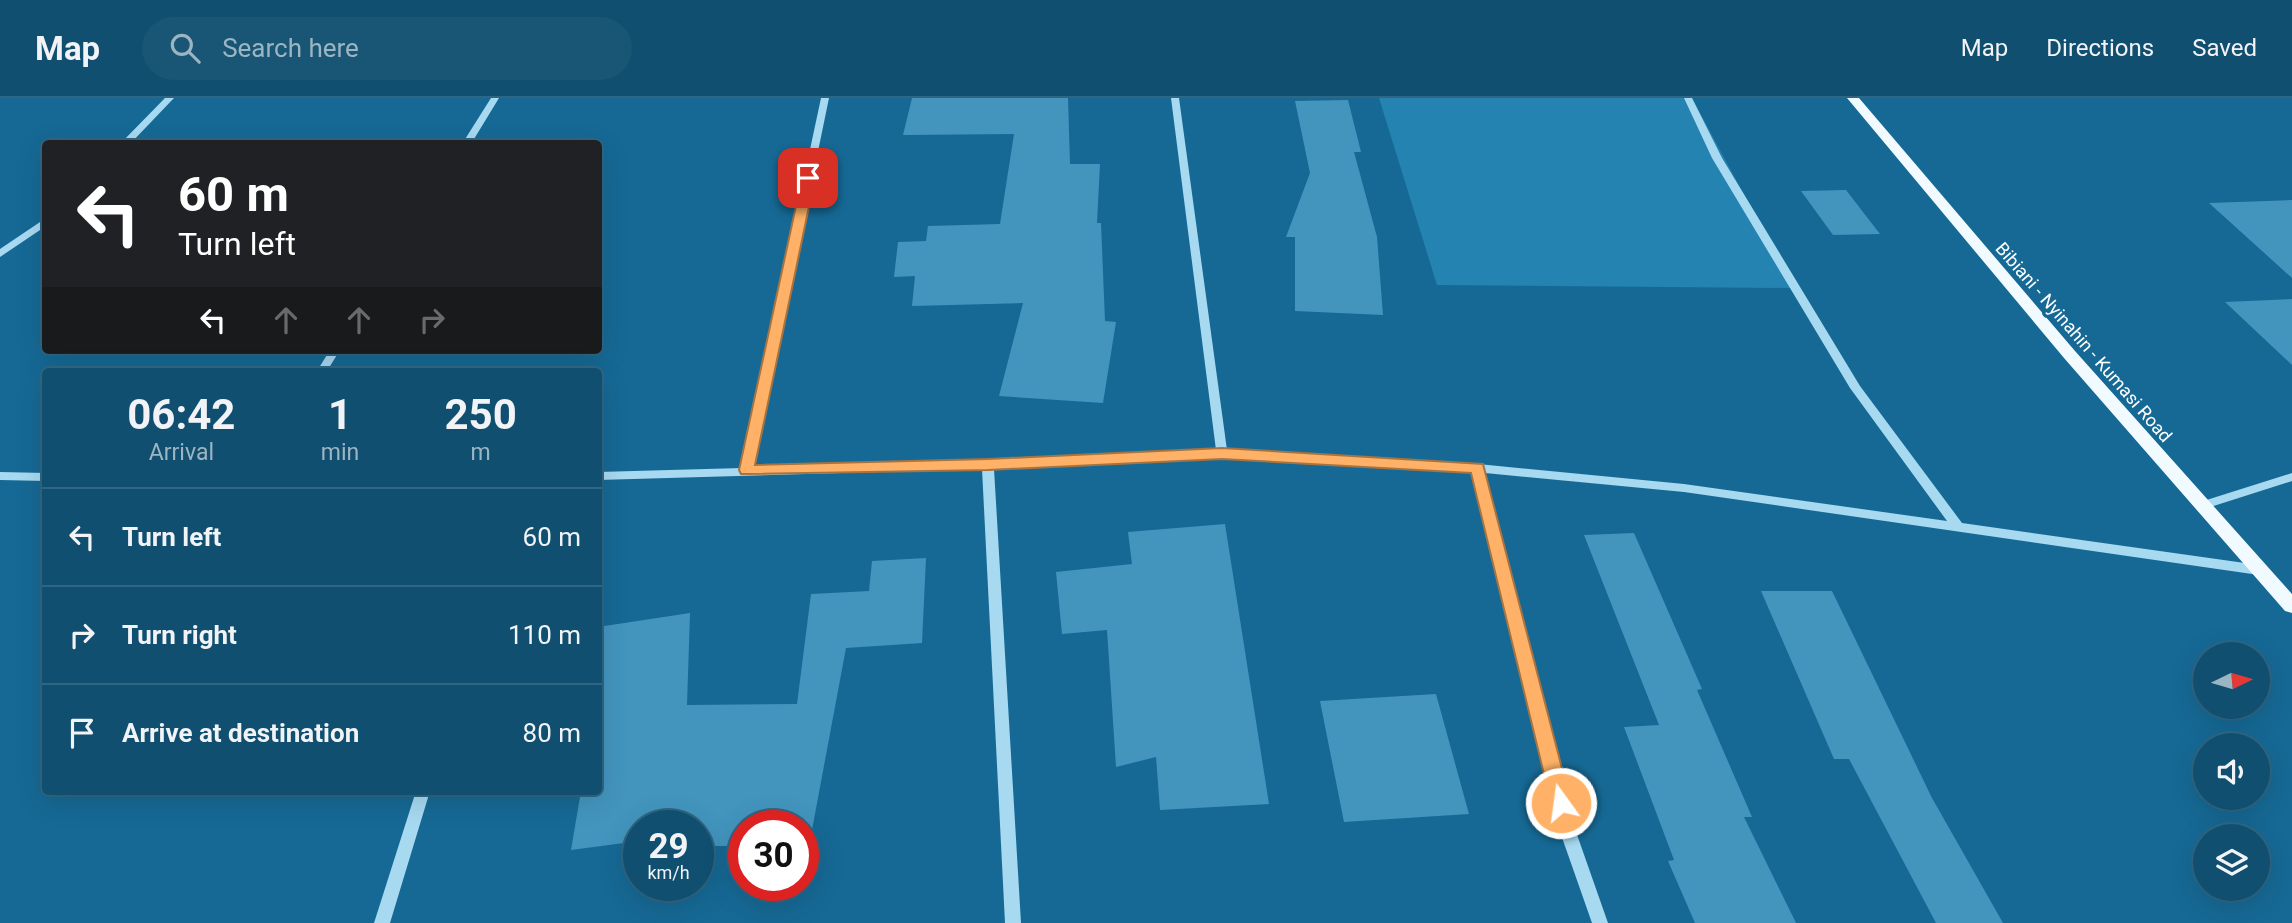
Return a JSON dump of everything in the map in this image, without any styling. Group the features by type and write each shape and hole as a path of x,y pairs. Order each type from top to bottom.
{"main road":[{"name":"Bibiani - Nyinahin - Kumasi Road","path":"1853,98 1971,240 2201,506 2292,606"}],"street":[{"path":"128,140 170,98"},
{"path":"469,140 495,98"},
{"path":"747,470 825,98"},
{"path":"1175,98 1222,454"},
{"path":"1688,98 1717,158 1856,388 1956,526"},
{"path":"0,254 42,224"},
{"path":"602,476 1222,454 1478,468 1684,488 2259,570"},
{"path":"988,464 1013,923"},
{"path":"1478,468 1567,829 1600,923"},
{"path":"0,476 42,477"},
{"path":"2201,506 2292,477"},
{"path":"382,923 422,795"}],"shaded area":[{"path":"1379,98 1692,98 1794,288 1437,285"}],"building":[{"path":"912,98 1068,98 1070,164 1100,164 1097,223 1101,223 1105,321 1116,322 1103,403 999,396 1023,303 912,306 915,276 894,277 898,242 926,241 928,226 1000,224 1014,134 903,135"},
{"path":"1348,100 1361,152 1354,152 1377,237 1383,315 1295,311 1295,237 1286,237 1310,173 1295,101"},
{"path":"1846,190 1880,234 1833,235 1801,191"},
{"path":"2292,200 2292,278 2209,203"},
{"path":"2292,299 2292,365 2225,302"},
{"path":"1225,524 1269,804 1160,810 1156,757 1116,767 1107,630 1062,634 1056,572 1132,564 1128,532"},
{"path":"1634,533 1702,689 1697,690 1752,817 1744,817 1796,923 1695,923 1668,861 1674,860 1624,727 1659,725 1584,535"},
{"path":"926,558 922,643 846,648 816,810 728,810 728,846 714,846 714,810 623,810 623,843 571,850 580,795 602,795 602,626 690,613 687,705 797,704 811,594 869,591 872,561"},
{"path":"1761,591 1832,591 1932,798 2003,923 1936,923 1849,759 1834,759"},
{"path":"1436,694 1469,814 1344,822 1320,701"}],"route":[{"path":"808,178 747,470 988,464 1222,454 1478,468 1561,803"}]}
